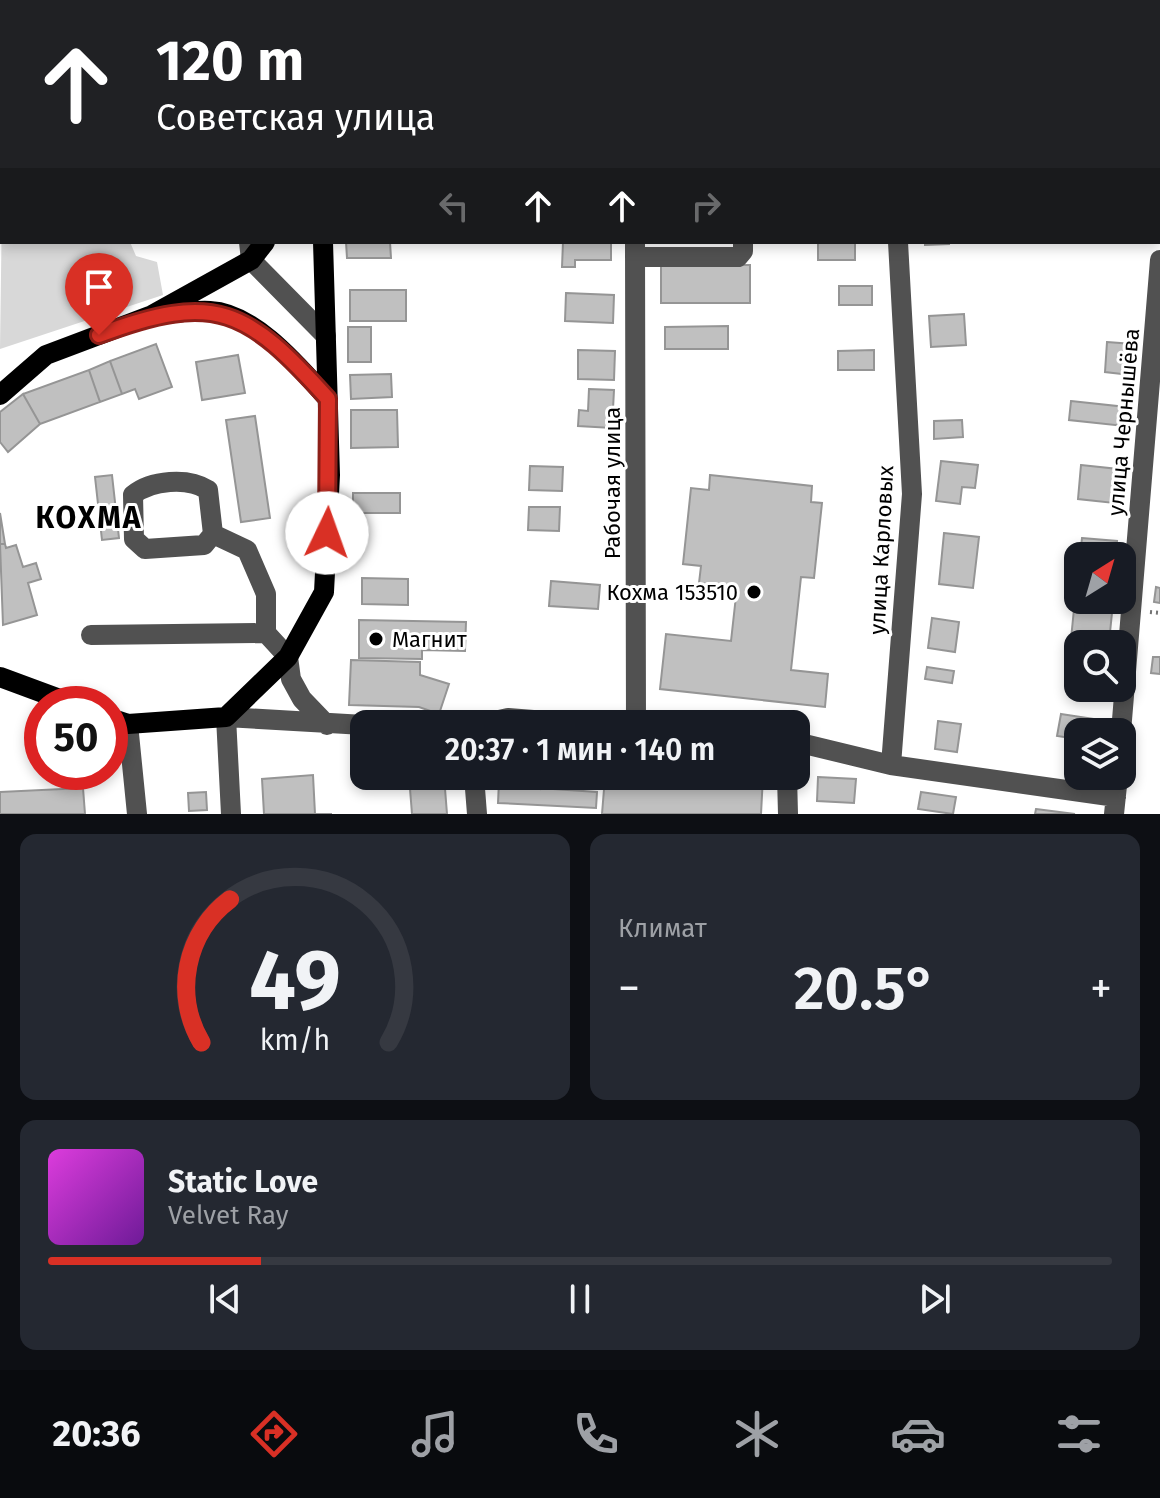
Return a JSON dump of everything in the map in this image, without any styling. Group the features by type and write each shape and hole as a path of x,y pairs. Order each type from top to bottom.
{"main road":[{"path":"128,721 226,717 288,657 324,592 330,475 323,244"},
{"path":"0,395 46,355 152,315 250,251"},
{"path":"152,315 213,311 252,327 290,357 328,399"},
{"path":"0,677 24,686"}],"street":[{"path":"635,250 738,257 743,251 743,244"},
{"name":"улица Карловых","path":"891,765 912,494 898,244"},
{"name":"Рабочая улица","path":"635,250 636,710"},
{"path":"250,251 326,336"},
{"name":"улица Чернышёва","path":"1122,718 1160,260"},
{"path":"196,482 208,490 213,534 204,545 145,549 134,539 133,495 145,485 196,482"},
{"path":"213,534 247,550 266,594 266,633 288,657 291,679 302,699 327,725"},
{"path":"91,635 266,633"},
{"path":"231,814 226,717 350,725"},
{"path":"810,745 891,765 1116,796"},
{"path":"128,768 137,814"},
{"path":"475,790 477,814"},
{"path":"787,790 788,814"}],"shaded area":[{"path":"1,244 131,244 136,256 157,262 163,295 0,349"}],"building":[{"path":"346,244 390,244 391,258 347,258"},
{"path":"563,244 611,244 611,260 575,260 575,267 562,267"},
{"path":"818,244 855,244 855,260 818,260"},
{"path":"661,265 750,265 750,303 661,303"},
{"path":"839,286 872,286 872,305 839,305"},
{"path":"350,290 406,290 406,321 350,321"},
{"path":"566,293 614,295 613,323 565,321"},
{"path":"964,314 966,345 931,347 929,316"},
{"path":"728,326 728,349 665,349 665,327"},
{"path":"348,327 371,327 371,362 348,362"},
{"path":"1107,342 1133,344 1130,375 1105,372"},
{"path":"156,344 172,387 139,399 135,389 122,394 110,361"},
{"path":"578,350 615,351 614,380 578,379"},
{"path":"874,350 874,370 838,370 838,351"},
{"path":"238,355 245,393 202,400 196,362"},
{"path":"110,361 122,394 100,402 89,370"},
{"path":"89,370 100,402 40,424 23,394"},
{"path":"391,374 392,397 351,399 350,375"},
{"path":"589,389 614,390 612,428 578,426 579,410 588,411"},
{"path":"23,394 40,424 8,452 0,442 0,412"},
{"path":"1071,401 1126,407 1124,426 1069,420"},
{"path":"351,410 397,410 398,447 351,448"},
{"path":"255,416 270,518 241,522 226,420"},
{"path":"962,420 963,437 934,439 934,421"},
{"path":"941,461 978,465 975,488 962,487 960,504 936,501"},
{"path":"1081,465 1118,469 1114,503 1078,499"},
{"path":"530,466 563,467 562,491 529,490"},
{"path":"112,475 119,538 102,540 95,477"},
{"path":"710,475 812,486 811,502 822,503 814,578 801,577 791,670 828,674 825,707 660,689 666,634 731,641 737,587 699,583 701,566 683,564 691,488 709,490"},
{"path":"353,493 400,493 400,513 353,513"},
{"path":"529,507 560,507 559,531 528,530"},
{"path":"0,513 5,544 0,544"},
{"path":"944,533 979,537 973,588 939,584"},
{"path":"1082,538 1117,541 1117,542 1082,542"},
{"path":"0,544 5,544 6,548 16,545 23,567 36,563 41,579 28,583 37,615 3,625"},
{"path":"362,578 408,579 408,605 362,604"},
{"path":"551,581 600,585 598,609 549,606"},
{"path":"1156,587 1160,588 1160,603 1154,602"},
{"path":"1074,614 1112,614 1110,630 1072,630"},
{"path":"932,618 959,622 955,652 928,648"},
{"path":"359,620 466,622 465,651 422,650 422,659 359,658"},
{"path":"1153,657 1160,657 1160,674 1151,673"},
{"path":"351,660 420,662 420,675 449,684 440,710 349,705"},
{"path":"927,667 954,671 952,683 925,679"},
{"path":"1061,714 1088,718 1064,718 1064,737 1057,736"},
{"path":"938,721 961,724 957,752 935,749"},
{"path":"313,775 315,814 264,814 262,779"},
{"path":"818,777 856,779 854,803 817,801"},
{"path":"83,790 85,814 0,814 0,792"},
{"path":"410,790 445,790 447,814 412,814"},
{"path":"499,790 597,792 596,808 498,803"},
{"path":"604,790 762,790 761,814 602,814"},
{"path":"206,792 207,810 189,811 188,793"},
{"path":"921,792 956,797 953,814 918,809"},
{"path":"1036,809 1075,814 1035,814"}],"place":[{"name":"Кохма 153510","path":"754,592"},
{"name":"Магнит","path":"376,639"}],"district":[{"name":"КОХМА","path":"89,518"}],"route":[{"path":"99,335 152,315 213,311 252,327 290,357 328,399 330,475 327,533"}]}
